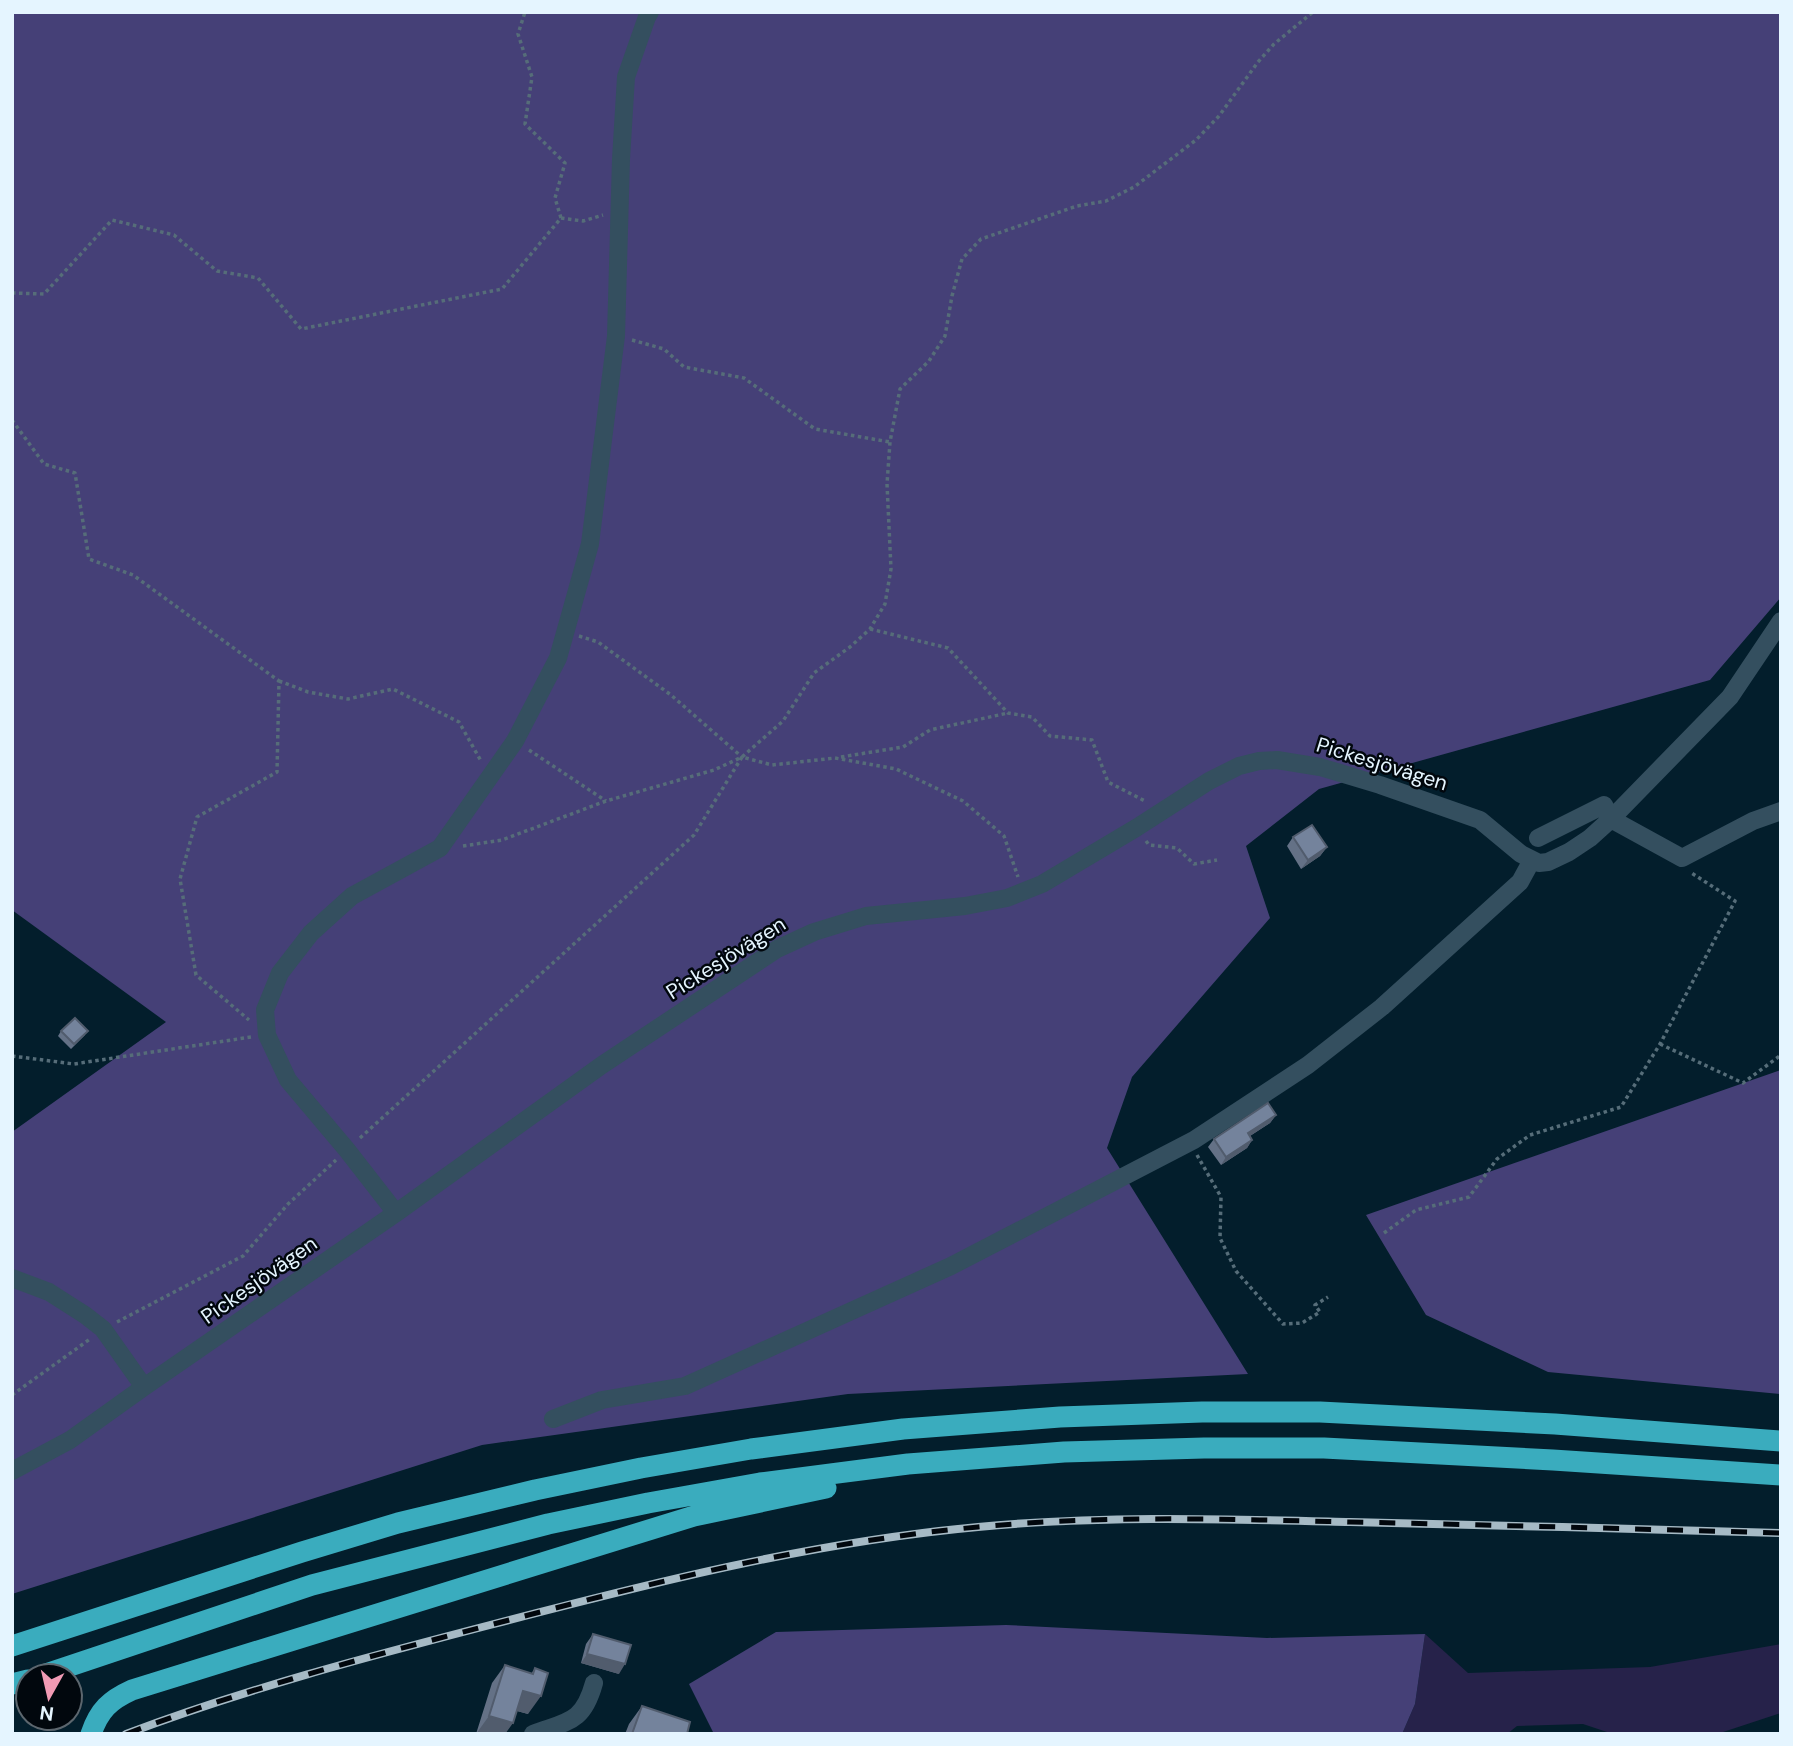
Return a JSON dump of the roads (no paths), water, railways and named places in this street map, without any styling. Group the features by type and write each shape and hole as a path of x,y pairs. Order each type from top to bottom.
{"highway":[{"path":"12,1646 398,1523 641,1468 751,1449 902,1429 1202,1412 1320,1412 1555,1424 1781,1441"},
{"path":"82,1662 312,1585 548,1524 760,1483 908,1464 1064,1452 1324,1448 1781,1475"},
{"path":"90,1734 104,1708 132,1690 378,1613 694,1516 972,1459"}],"street":[{"path":"396,1213 288,1080 267,1035 265,1010 280,973 311,933 352,895 440,848 515,741 558,658 590,544 617,336 621,159 626,77 650,12"},
{"path":"554,1419 602,1400 685,1386 951,1266 1194,1140 1308,1065 1382,1007 1520,882 1532,860 1539,863 1556,859 1590,838 1730,697 1781,621"},
{"name":"Pickesjövägen","path":"12,1471 71,1440 602,1065 777,949 814,932 866,916 965,906 1023,892 1042,884 1136,828 1209,781 1239,766 1259,761 1277,760 1320,767 1480,820 1532,860"},
{"path":"1538,838 1604,805 1611,819 1682,858 1753,821 1781,811"},
{"path":"12,1278 48,1292 103,1329 144,1387"},
{"path":"533,1734 569,1723 589,1700 594,1683"}],"railway":[{"path":"126,1734 216,1702 306,1675 550,1609 732,1566 916,1534 1024,1523 1164,1519 1781,1533"}]}
